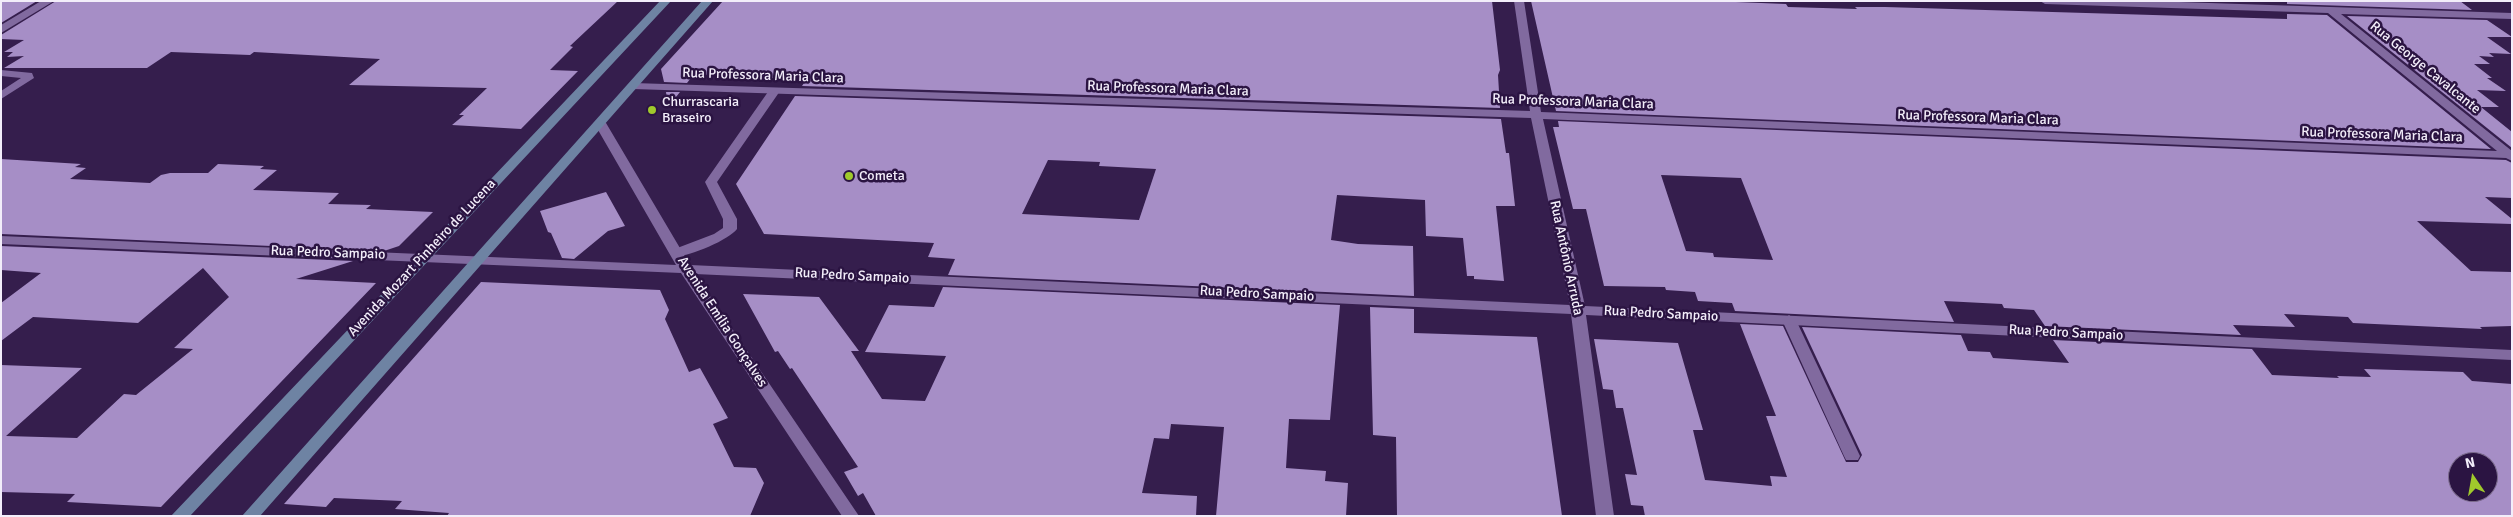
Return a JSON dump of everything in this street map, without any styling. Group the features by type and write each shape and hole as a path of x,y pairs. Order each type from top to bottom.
{"main road":[{"name":"Avenida Mozart Pinheiro de Lucena","path":"179,516 666,1"},
{"path":"250,516 708,1"}],"street":[{"path":"1,30 50,1"},
{"name":"Rua Antônio Arruda","path":"1519,1 1536,116 1578,309 1605,516"},
{"path":"2045,1 2512,16"},
{"name":"Rua George Cavalcante","path":"2320,1 2511,156"},
{"path":"1,73 28,75 28,78 1,96"},
{"name":"Rua Professora Maria Clara","path":"633,86 1536,116 2511,156"},
{"path":"677,253 719,237 730,229 730,220 711,182 774,92"},
{"name":"Avenida Emília Gonçalves","path":"600,123 685,269 851,516"},
{"name":"Rua Pedro Sampaio","path":"1,240 479,259 1578,309 2512,355"},
{"path":"1789,320 1852,456"}],"building":[{"path":"1,1 37,1 1,23"},
{"path":"56,1 618,1 570,46 573,47 550,70 578,71 521,129 452,125 464,115 459,115 487,88 349,85 380,59 254,52 250,55 171,52 147,68 4,68 24,56 7,57 13,52 4,52 24,40 1,39 1,35"},
{"path":"723,1 1492,1 1500,70 1498,75 1500,108 802,86 806,80 694,74 687,83 664,82 661,69"},
{"path":"1531,1 1711,1 1786,4 1788,7 1857,9 1855,7 1885,7 2287,19 2287,14 2327,15 2491,149 1556,111"},
{"path":"2287,1 2460,1 2472,10 2287,4"},
{"path":"2347,16 2487,20 2512,37 2487,37 2511,54 2489,53 2494,57 2479,56 2490,64 2474,64 2492,78 2487,78 2506,91 2477,90 2499,107 2481,107 2512,132 2512,148"},
{"path":"666,92 680,92 668,107"},
{"path":"795,96 1501,119 1506,153 1509,153 1515,206 1496,206 1504,281 1474,279 1474,276 1467,276 1463,238 1426,236 1425,200 1337,195 1331,240 1358,244 1413,246 1414,296 948,275 955,259 928,257 934,243 764,234 736,184","holes":["1048,160 1100,162 1099,166 1156,169 1139,220 1022,214"]},
{"path":"1558,121 2506,160 2512,163 2512,198 2485,197 2512,219 2512,224 2417,221 2471,271 2512,272 2512,326 2480,327 2482,329 2353,323 2348,317 2284,314 2295,327 2233,325 2241,335 2045,326 2034,310 2004,308 2002,304 1944,301 1954,322 1735,311 1732,303 1698,301 1695,292 1666,290 1665,287 1604,286 1586,209 1573,209 1553,127 1559,127","holes":["1661,175 1741,178 1773,260 1714,257 1713,253 1686,251"]},
{"path":"1,159 81,164 75,167 86,168 70,179 150,183 161,175 170,173 208,173 218,164 264,166 260,169 277,170 253,190 339,193 328,204 371,205 366,209 433,212 399,246 384,251 1,234"},
{"path":"606,192 625,226 608,231 574,259 562,258 551,233 548,232 540,211"},
{"path":"1,246 353,261 296,279 376,283 161,507 67,502 75,494 1,492 1,365 82,368 6,436 77,438 124,394 136,395 193,349 174,348 229,297 203,268 138,323 33,317 1,341 1,303 41,273 1,270"},
{"path":"481,282 660,290 669,310 665,319 689,372 700,368 728,418 713,424 734,467 756,468 764,483 750,516 447,516 449,513 395,509 402,501 334,498 326,507 284,504"},
{"path":"943,287 1340,305 1330,420 1289,419 1286,468 1326,471 1325,481 1348,483 1346,516 1216,516 1224,427 1171,424 1169,439 1154,438 1142,493 1197,496 1196,516 876,516 863,493 858,496 844,472 858,467 792,368 790,369 778,351 775,352 743,294 819,297 859,351 851,351 882,399 925,401 946,356 865,352 889,305 934,307"},
{"path":"1370,307 1414,309 1414,333 1537,337 1562,516 1397,516 1396,437 1373,435"},
{"path":"1740,324 1783,326 1846,462 1858,462 1862,455 1802,327 1961,335 1968,351 1990,352 1993,358 2069,363 2053,340 2252,349 2272,375 2339,378 2337,376 2371,377 2364,369 2463,372 2472,381 2512,384 2512,516 1645,516 1643,506 1631,505 1625,474 1637,475 1623,408 1616,408 1613,390 1603,389 1594,339 1678,343 1703,430 1693,430 1705,480 1772,486 1770,476 1787,477 1766,416 1776,416"}],"place":[{"name":"Churrascaria Braseiro","path":"652,110"},
{"name":"Cometa","path":"849,176"}]}
